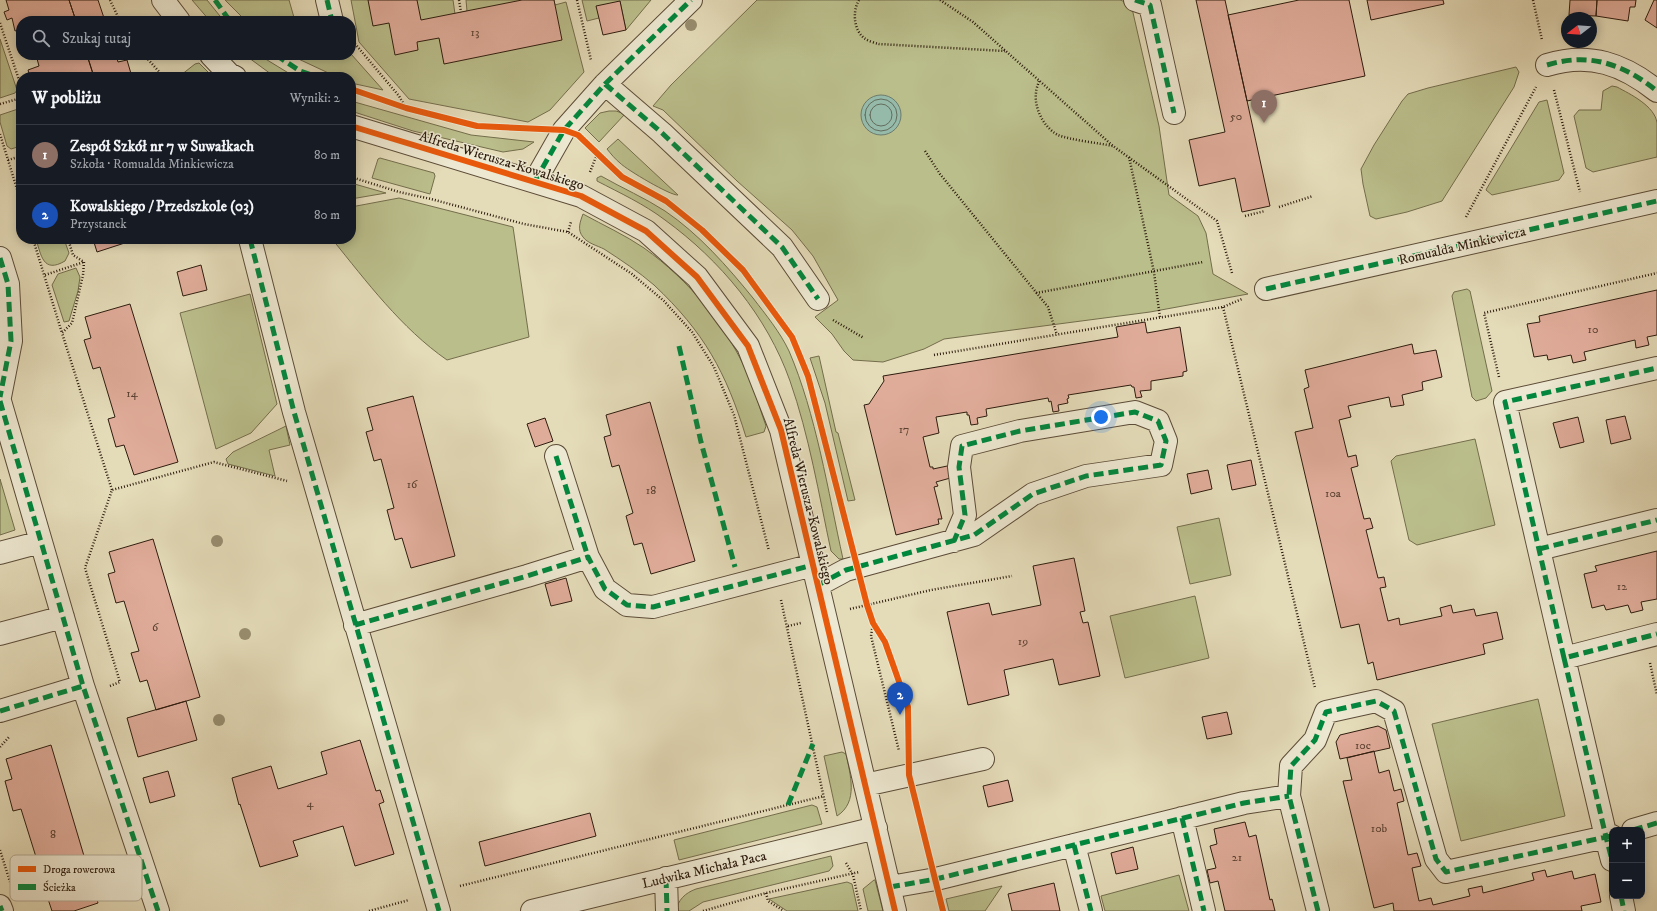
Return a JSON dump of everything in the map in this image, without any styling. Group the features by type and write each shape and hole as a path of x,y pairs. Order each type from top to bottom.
{"street":[{"path":"164,0 175,16"},
{"path":"327,0 331,16"},
{"path":"535,181 564,130 604,84 691,0"},
{"path":"1135,0 1150,6 1174,113"},
{"path":"1548,65 1564,60 1590,59 1610,63 1643,80 1657,91"},
{"path":"216,60 227,72"},
{"path":"604,84 662,133 782,247 818,299"},
{"name":"Alfreda Wierusza-Kowalskiego","path":"356,127 580,196 646,231 697,277 748,346 781,430 895,911"},
{"name":"Romualda Minkiewicza","path":"1266,289 1657,201"},
{"path":"251,244 294,412 437,902"},
{"path":"0,258 8,284 11,341 0,397"},
{"path":"1318,911 1289,796 1291,766 1315,740 1326,712 1376,701 1394,711 1436,859 1446,872 1609,836 1564,658 1505,402 1657,368"},
{"path":"0,401 83,686 139,855"},
{"path":"556,456 588,557 605,589 627,605 653,607 775,575 815,575 846,570 974,536 1033,494 1086,476 1161,464 1166,441 1158,421 1135,412 1020,431 962,446 959,467 965,515 954,541"},
{"path":"1539,549 1657,520"},
{"path":"0,554 41,542"},
{"path":"356,625 588,557"},
{"path":"0,634 63,617"},
{"path":"1564,658 1650,635"},
{"path":"0,711 83,686"},
{"path":"865,785 983,759"},
{"path":"890,887 936,879 1244,803 1289,796"},
{"path":"1182,818 1204,911"},
{"path":"1645,827 1657,824"},
{"name":"Ludwika Michała Paca","path":"532,911 876,828"},
{"path":"1074,845 1091,911"},
{"path":"142,863 158,911"},
{"path":"666,878 667,911"},
{"path":"1622,899 1624,911"},
{"path":"0,906 2,911"}],"path":[{"path":"110,0 118,16"},
{"path":"459,0 462,12"},
{"path":"577,0 592,64"},
{"path":"858,0 855,11 855,22 859,33 866,39 879,44 1006,51"},
{"path":"940,0 973,22 1114,146 1217,222 1232,273"},
{"path":"1532,0 1587,217"},
{"path":"0,23 16,72"},
{"path":"356,45 399,96 406,108"},
{"path":"149,60 159,72"},
{"path":"1451,248 1477,194 1548,65"},
{"path":"1039,81 1035,93 1038,112 1046,126 1059,135 1114,146"},
{"path":"0,104 16,99"},
{"path":"0,134 16,186"},
{"path":"925,151 940,174 1048,307 1057,335"},
{"path":"1128,157 1154,272 1160,318"},
{"path":"8,160 16,158"},
{"path":"356,178 399,192 524,224 568,232 632,274 664,301 692,332 714,367 734,415 788,626 824,796 831,838 852,875 861,911"},
{"path":"1279,207 1313,196"},
{"path":"1245,216 1265,211"},
{"path":"35,244 112,490 85,568 120,682 107,687"},
{"path":"70,244 73,255 84,262"},
{"path":"45,275 84,262"},
{"path":"62,333 72,323 83,275 84,262"},
{"path":"1036,293 1203,262"},
{"path":"1505,402 1484,313 1657,273"},
{"path":"934,355 1223,307 1266,289"},
{"path":"818,299 827,316 864,338"},
{"path":"1223,307 1314,687 1326,712"},
{"path":"112,490 214,462 290,482"},
{"path":"788,626 931,590 1012,576"},
{"path":"873,623 877,629"},
{"path":"873,623 871,636 900,757 910,775"},
{"path":"1650,635 1657,695"},
{"path":"369,911 437,902 658,838 824,796"},
{"path":"703,911 766,893 852,875"},
{"path":"766,893 768,901 784,911"}],"green space":[{"path":"192,0 207,0 220,16 206,16"},
{"path":"225,0 289,0 294,16 241,16"},
{"path":"351,0 453,0 455,14 467,11 466,0 554,0 555,5 566,2 584,72 550,110 528,122 409,99 359,42 356,16 354,16"},
{"path":"582,0 651,0 626,30 620,1 599,18 587,21"},
{"path":"757,0 1120,0 1131,4 1159,126 1169,195 1198,216 1206,233 1213,274 1248,294 1150,312 944,339 924,349 883,362 853,360 844,351 832,334 815,317 838,300 813,256 792,230 737,181 663,110 653,106 671,85"},
{"path":"0,39 16,87 16,92 0,98"},
{"path":"252,60 267,60 287,72 268,72"},
{"path":"301,60 356,60 383,90 356,84 356,72 326,72"},
{"path":"199,63 208,72 185,72 195,64"},
{"path":"1516,67 1519,72 1514,87 1442,201 1407,212 1376,219 1370,216 1361,169 1374,145 1408,94"},
{"path":"1612,86 1617,87 1635,97 1652,111 1657,123 1657,157 1593,172 1586,168 1574,116 1579,110 1601,110 1603,91"},
{"path":"1547,100 1564,173 1559,180 1492,195 1486,190 1487,188 1539,102"},
{"path":"356,102 471,135 534,142 523,149 503,152 413,131 356,113"},
{"path":"16,110 16,148 11,149 7,146 0,122 0,115"},
{"path":"616,111 625,114 599,142 585,128 600,113"},
{"path":"618,139 678,195 649,182 616,160 607,149"},
{"path":"380,158 434,173 435,176 430,194 372,178 378,159"},
{"path":"601,176 665,211 701,240 753,298 781,337 789,351 807,401 843,559 839,559 831,551 803,422 790,381 780,357 755,312 723,271 685,236 649,209 597,181 597,178"},
{"path":"356,184 386,193 356,198"},
{"path":"399,198 513,227 529,337 447,360 415,334 385,304 336,244 356,244 356,206"},
{"path":"583,214 622,234 644,248 676,274 705,305 730,340 749,377 766,426 764,432 746,437 730,392 721,373 711,354 687,319 654,285 617,257 585,239 580,232 580,223"},
{"path":"38,244 66,244 69,253 65,261 52,265 47,264"},
{"path":"76,268 80,277 78,291 69,321 64,322 52,285 58,274"},
{"path":"1467,289 1470,291 1492,391 1486,398 1476,401 1472,397 1452,296 1454,292"},
{"path":"250,294 277,404 251,433 216,449 180,313"},
{"path":"819,356 836,432 838,433 855,500 848,501 825,403 810,358"},
{"path":"286,426 290,445 269,450 275,476 228,464 226,459 233,452"},
{"path":"1475,439 1495,525 1417,545 1409,540 1391,461 1396,456"},
{"path":"0,479 15,530 0,535"},
{"path":"1219,518 1231,575 1190,584 1177,527"},
{"path":"1195,596 1209,658 1125,678 1110,616"},
{"path":"1538,699 1565,816 1461,841 1432,724"},
{"path":"842,752 846,754 851,779 851,796 844,810 837,816 824,756"},
{"path":"812,805 817,807 822,824 679,860 674,840"},
{"path":"831,856 833,866 829,871 703,902 689,911 676,911 678,903 683,897 696,889"},
{"path":"1179,875 1189,911 1105,911 1101,896"},
{"path":"874,880 883,911 868,911 863,889"},
{"path":"847,882 852,884 858,911 787,911 769,899"},
{"path":"1002,886 985,911 949,911 946,899"}],"water":[{"path":"885,95 892,98 898,104 901,115 900,123 892,132 885,135 877,135 870,132 862,123 861,111 864,104 873,96"}],"building":[{"path":"6,0 69,0 74,16 16,16 15,31 12,18 7,20 4,12 9,10"},
{"path":"69,0 98,0 103,16 74,16"},
{"path":"368,0 417,0 421,20 522,0 554,0 562,40 444,64 439,38 417,42 418,50 395,55 389,23 373,26"},
{"path":"1196,0 1225,0 1270,206 1242,212 1235,178 1199,186 1189,140 1225,132"},
{"path":"1299,0 1349,0 1365,76 1247,101 1228,15"},
{"path":"1367,0 1443,0 1444,4 1371,20"},
{"path":"1570,0 1597,0 1596,12 1569,12"},
{"path":"1597,0 1636,0 1635,7 1630,7 1628,21 1597,16"},
{"path":"1654,0 1657,0 1657,28 1645,20"},
{"path":"620,1 626,30 603,35 596,6"},
{"path":"37,60 89,60 92,72 29,72 28,70 39,66"},
{"path":"89,60 117,60 118,62 127,60 131,72 92,72"},
{"path":"95,244 122,244 97,252"},
{"path":"201,265 207,290 183,296 177,272"},
{"path":"1657,290 1657,335 1647,337 1649,345 1636,348 1635,340 1584,352 1586,360 1573,363 1571,355 1548,360 1547,355 1534,357 1527,324 1540,322 1539,316"},
{"path":"130,304 178,462 134,475 124,445 116,447 108,419 115,417 100,367 93,369 84,340 91,338 85,317"},
{"path":"1145,322 1147,333 1180,327 1187,371 1183,372 1183,376 1151,381 1151,390 1140,391 1142,397 1136,398 1134,387 1131,385 1068,395 1068,403 1058,405 1059,411 1053,412 1051,401 1049,402 1048,398 986,409 987,416 977,418 978,424 971,425 967,412 936,417 939,433 923,437 930,467 933,467 933,469 952,465 954,477 936,482 938,486 934,487 942,519 938,519 939,524 896,535 864,405 869,404 884,381 883,376 1118,337 1116,327"},
{"path":"1412,344 1414,354 1436,350 1442,377 1422,382 1423,390 1402,395 1404,405 1391,407 1389,397 1348,406 1351,417 1339,420 1348,457 1356,455 1358,466 1351,468 1364,519 1370,518 1373,528 1366,530 1378,578 1384,577 1386,587 1380,588 1388,621 1399,618 1400,625 1442,616 1440,608 1451,605 1453,613 1474,609 1476,616 1497,612 1503,639 1483,644 1485,654 1377,680 1373,662 1368,664 1359,624 1341,628 1295,432 1313,428 1304,389 1309,387 1305,370"},
{"path":"413,396 455,556 411,568 402,538 395,540 387,510 394,508 381,459 374,461 366,432 373,430 367,408"},
{"path":"650,402 695,561 651,574 642,543 634,545 626,516 633,513 619,465 612,467 604,437 611,435 606,415"},
{"path":"1625,416 1631,439 1611,444 1606,420"},
{"path":"1578,417 1584,442 1560,448 1553,423"},
{"path":"545,418 553,441 535,447 527,424"},
{"path":"1251,460 1256,485 1232,490 1227,465"},
{"path":"1208,470 1212,489 1191,494 1187,474"},
{"path":"153,539 200,697 156,710 147,680 140,682 131,653 139,651 124,601 116,603 108,574 115,572 109,552"},
{"path":"1657,551 1657,599 1641,602 1643,610 1631,613 1628,605 1606,610 1604,605 1592,608 1584,574 1597,571 1595,566"},
{"path":"1074,558 1085,611 1080,612 1083,623 1088,622 1100,676 1059,685 1053,659 1004,670 1009,695 968,705 947,612 989,603 992,615 1041,605 1033,566"},
{"path":"566,578 572,601 551,606 545,584"},
{"path":"186,701 197,740 138,757 127,718"},
{"path":"1227,712 1232,734 1207,739 1202,717"},
{"path":"1378,726 1386,730 1390,748 1340,759 1336,742 1340,735"},
{"path":"360,740 376,791 380,790 384,802 379,804 394,854 355,866 343,826 293,841 298,856 260,867 240,804 239,805 232,778 271,766 278,789 327,774 321,752"},
{"path":"51,745 84,855 35,855 21,809 13,811 5,781 12,779 6,759"},
{"path":"1374,751 1379,773 1389,770 1394,791 1401,789 1404,801 1397,803 1408,855 1417,853 1421,866 1412,868 1419,901 1431,898 1433,905 1470,896 1468,889 1482,886 1483,893 1534,880 1532,873 1545,870 1547,877 1572,871 1574,879 1595,874 1601,902 1581,906 1582,911 1394,911 1393,903 1374,908 1343,781 1352,780 1347,758"},
{"path":"168,771 175,796 150,803 143,778"},
{"path":"1008,780 1013,801 988,807 983,786"},
{"path":"590,813 596,836 485,866 479,842"},
{"path":"1245,822 1249,837 1256,835 1270,900 1272,899 1275,911 1225,911 1218,881 1210,883 1207,870 1216,868 1210,846 1217,844 1214,829"},
{"path":"1133,847 1138,869 1116,874 1111,853"},
{"path":"1054,883 1060,911 1012,911 1008,894"},
{"path":"49,901 97,901 98,903 74,911 52,911"}],"marked path":[{"path":"215,0 226,16"},
{"path":"327,0 331,16"},
{"path":"535,181 564,130 605,84 691,0"},
{"path":"1135,0 1150,5 1174,113"},
{"path":"284,60 303,72"},
{"path":"1547,65 1563,61 1578,60 1592,60 1605,63 1619,67 1657,91"},
{"path":"605,84 662,133 782,247 818,299"},
{"path":"1266,289 1657,201"},
{"path":"251,244 294,412 439,911"},
{"path":"0,258 8,284 11,341 0,397"},
{"path":"679,346 701,442 735,567"},
{"path":"1564,658 1505,402 1657,368"},
{"path":"0,401 83,686"},
{"path":"818,585 846,570 974,535 1033,494 1086,476 1161,465 1166,441 1158,421 1135,412 1020,431 962,446 959,467 965,515 954,541"},
{"path":"556,456 588,557"},
{"path":"1539,549 1657,520"},
{"path":"355,625 588,557 605,589 627,605 653,607 813,565"},
{"path":"1609,836 1606,837 1564,658 1657,634"},
{"path":"0,711 83,686 139,855"},
{"path":"1318,911 1289,796 1291,766 1315,740 1326,712 1376,701 1394,711 1436,859 1446,872 1606,837 1609,848"},
{"path":"788,805 813,744"},
{"path":"890,887 936,879 1244,803 1289,796"},
{"path":"1182,818 1204,911"},
{"path":"1643,827 1657,823"},
{"path":"1074,845 1091,911"},
{"path":"142,863 158,911"},
{"path":"666,878 667,911"},
{"path":"1622,899 1624,911"},
{"path":"0,906 2,911"}],"cycle path":[{"path":"356,91 406,108 477,126 564,130 578,135 622,177 666,201 702,230 743,270 792,337 808,376 867,605 873,623 885,642 908,707 909,775 943,911"},
{"path":"356,128 581,196 646,231 697,277 748,346 781,430 895,911"}],"place":[{"name":"Zespół Szkół nr 7 w Suwałkach","path":"1264,123"},
{"name":"Kowalskiego / Przedszkole (03)","path":"900,715"}]}
